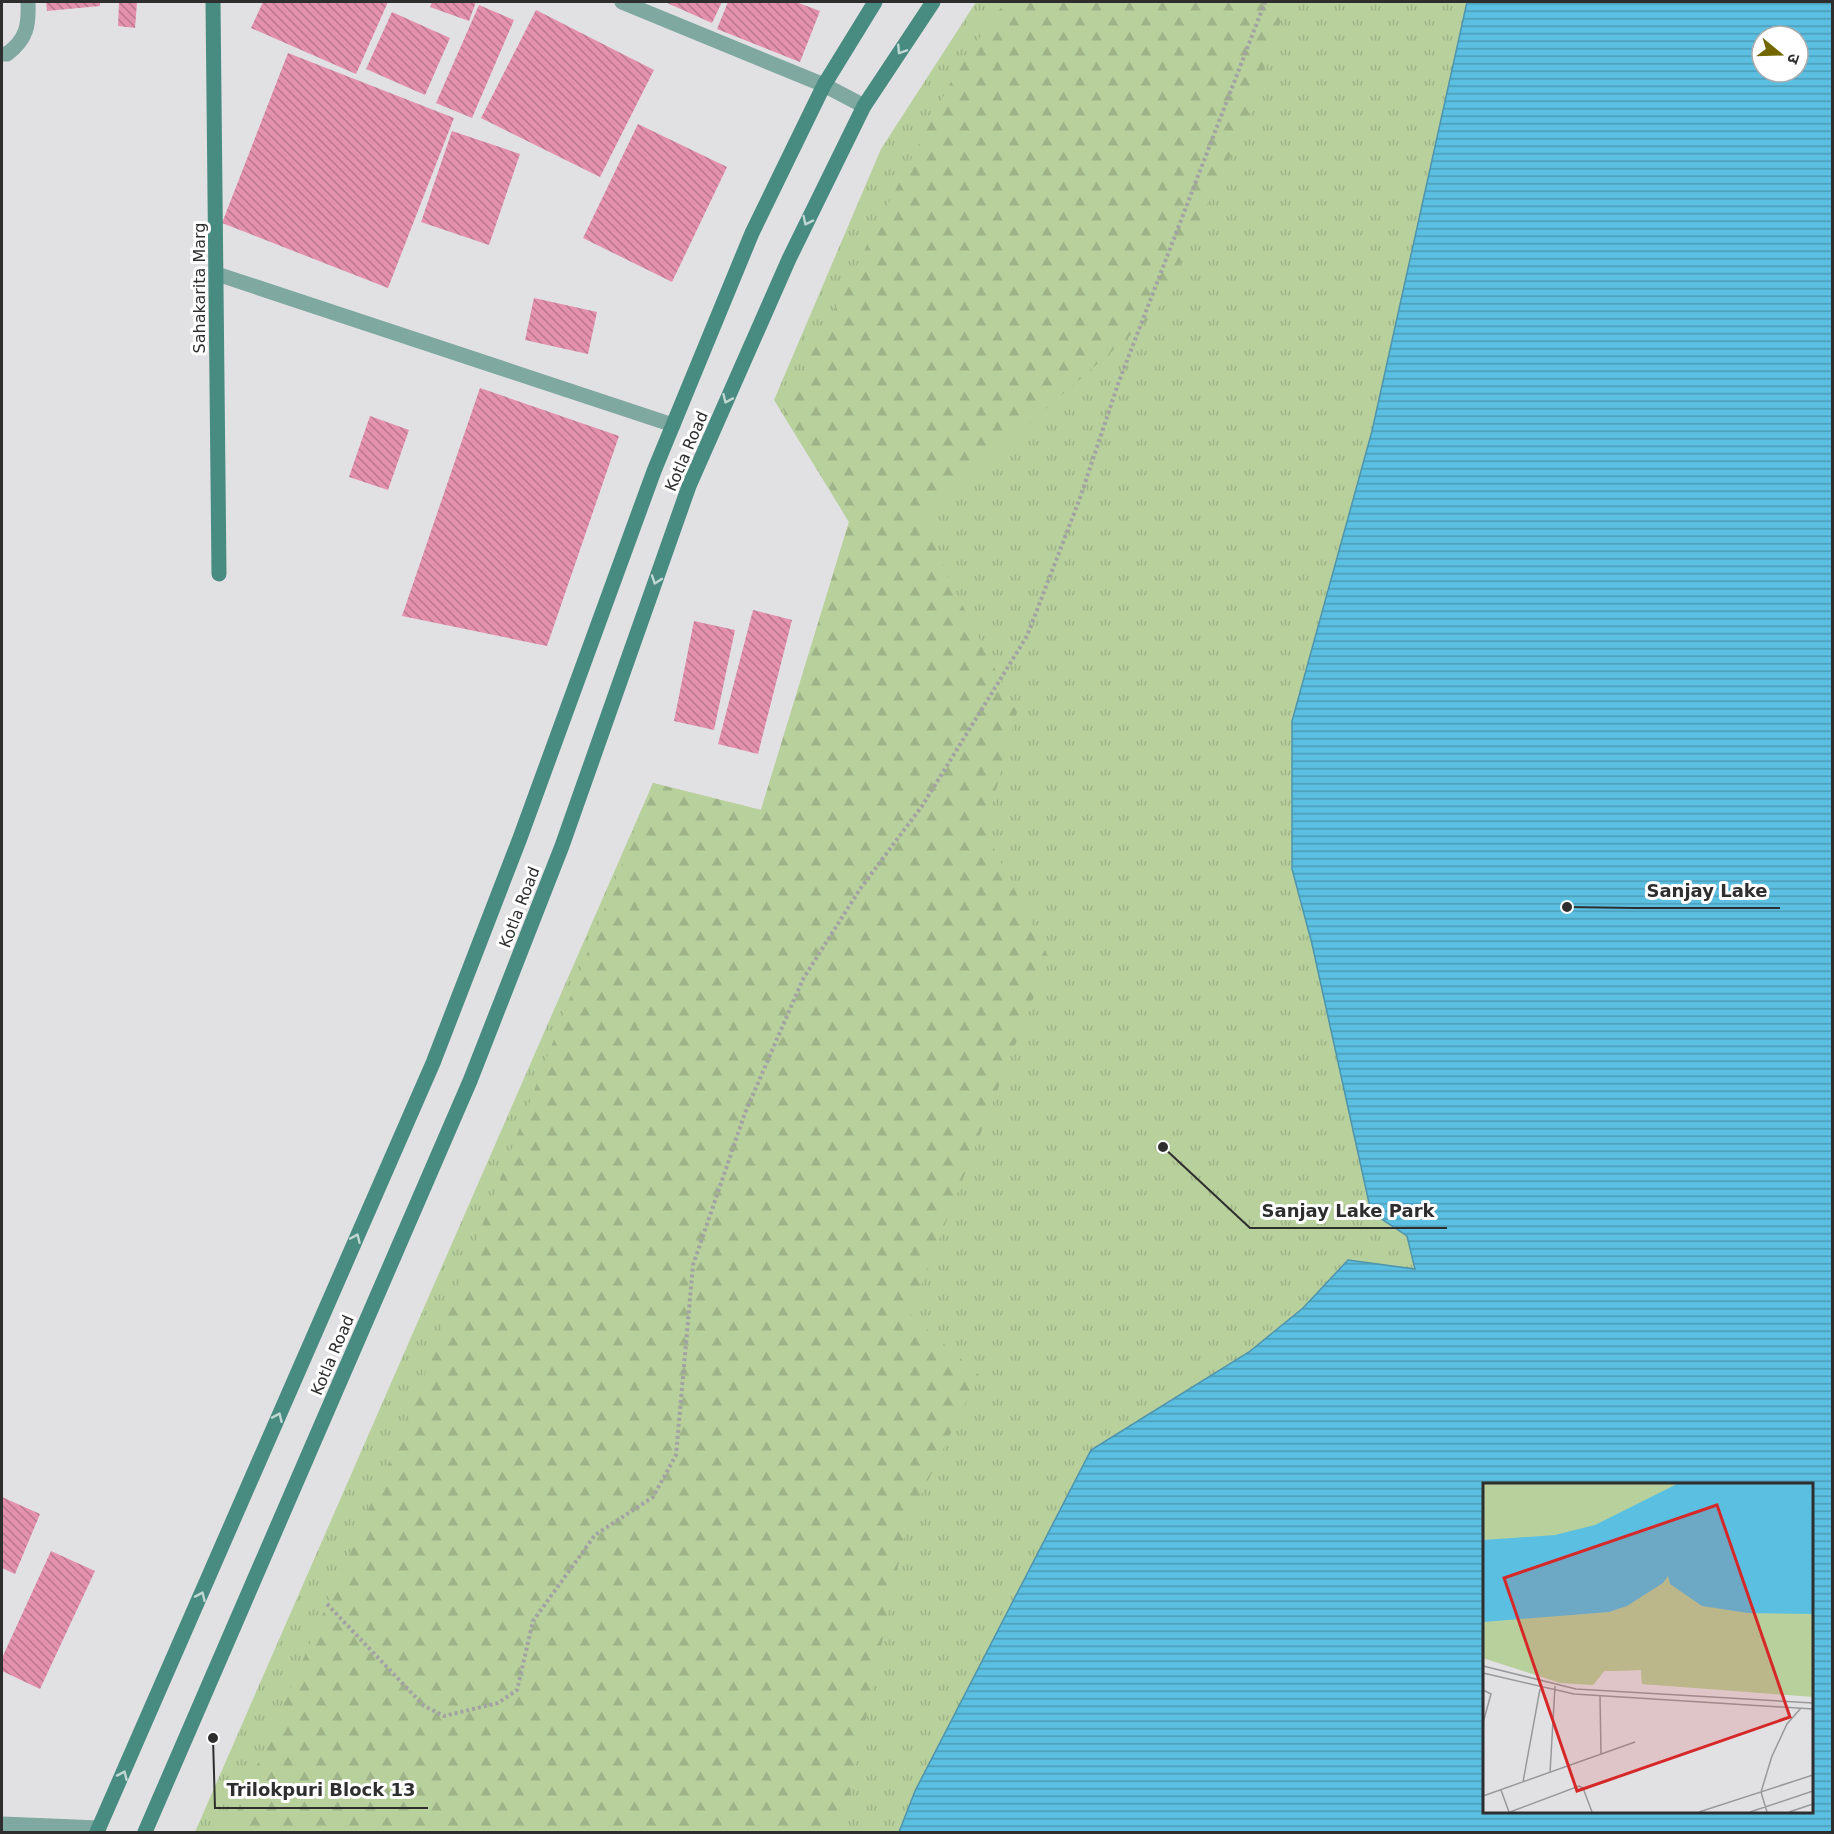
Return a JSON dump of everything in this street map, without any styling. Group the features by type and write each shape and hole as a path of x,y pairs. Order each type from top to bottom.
{"main road":[{"name":"Sahakarita Marg","path":"213,2 219,574"},
{"name":"Kotla Road","path":"98,1830 432,1063 520,838 673,425 752,233 824,85 875,2"},
{"name":"Kotla Road","path":"145,1833 471,1081 562,846 689,486 789,258 864,106 933,2"}],"street":[{"path":"2,54 7,54 24,39 29,24 28,2"},
{"path":"622,2 824,85 864,106"},
{"path":"217,274 673,425"},
{"path":"2,1824 98,1830"}],"path":[{"path":"327,1604 424,1706 444,1716 498,1703 517,1690 533,1621 594,1535 653,1497 676,1455 693,1264 745,1113 803,979 860,890 922,806 1027,636 1080,498 1118,384 1265,2"}],"green space":[{"path":"976,2 1832,2 1832,1832 195,1832 653,783 761,810 849,522 774,400 881,149"},
{"path":"1005,2 1287,2 1246,124 1157,312 924,515 949,579 1017,712 985,831 1049,958 910,1314 979,1375 907,1524 842,1832 228,1832 405,1425 653,783 761,810 849,522 783,409 958,68"}],"water":[{"path":"1467,2 1832,2 1832,1832 899,1832 915,1791 1091,1450 1249,1352 1303,1308 1348,1260 1415,1269 1407,1236 1371,1212 1312,944 1292,869 1292,721 1372,431"}],"building":[{"path":"46,2 100,2 100,6 47,11"},
{"path":"119,2 137,2 135,28 118,26"},
{"path":"263,2 388,2 356,74 251,28"},
{"path":"432,2 476,2 469,21 430,7"},
{"path":"665,2 722,2 712,23"},
{"path":"728,2 796,2 820,11 800,62 717,29"},
{"path":"479,5 514,20 472,118 436,103"},
{"path":"536,10 654,70 600,177 481,118"},
{"path":"392,12 450,38 425,95 366,69"},
{"path":"288,53 454,118 388,288 222,223"},
{"path":"638,124 727,167 672,282 583,238"},
{"path":"452,131 520,154 489,245 421,222"},
{"path":"534,298 597,312 588,354 525,340"},
{"path":"480,388 619,436 547,646 402,616"},
{"path":"370,416 409,430 388,490 349,477"},
{"path":"753,610 792,620 758,754 718,744"},
{"path":"694,621 735,630 714,730 674,721"},
{"path":"2,1497 40,1514 15,1574 2,1568"},
{"path":"51,1551 95,1571 40,1689 2,1671 2,1658"}],"place":[{"name":"Sanjay Lake","path":"1567,907"},
{"name":"Sanjay Lake Park","path":"1163,1147"},
{"name":"Trilokpuri Block 13","path":"213,1738"}]}
